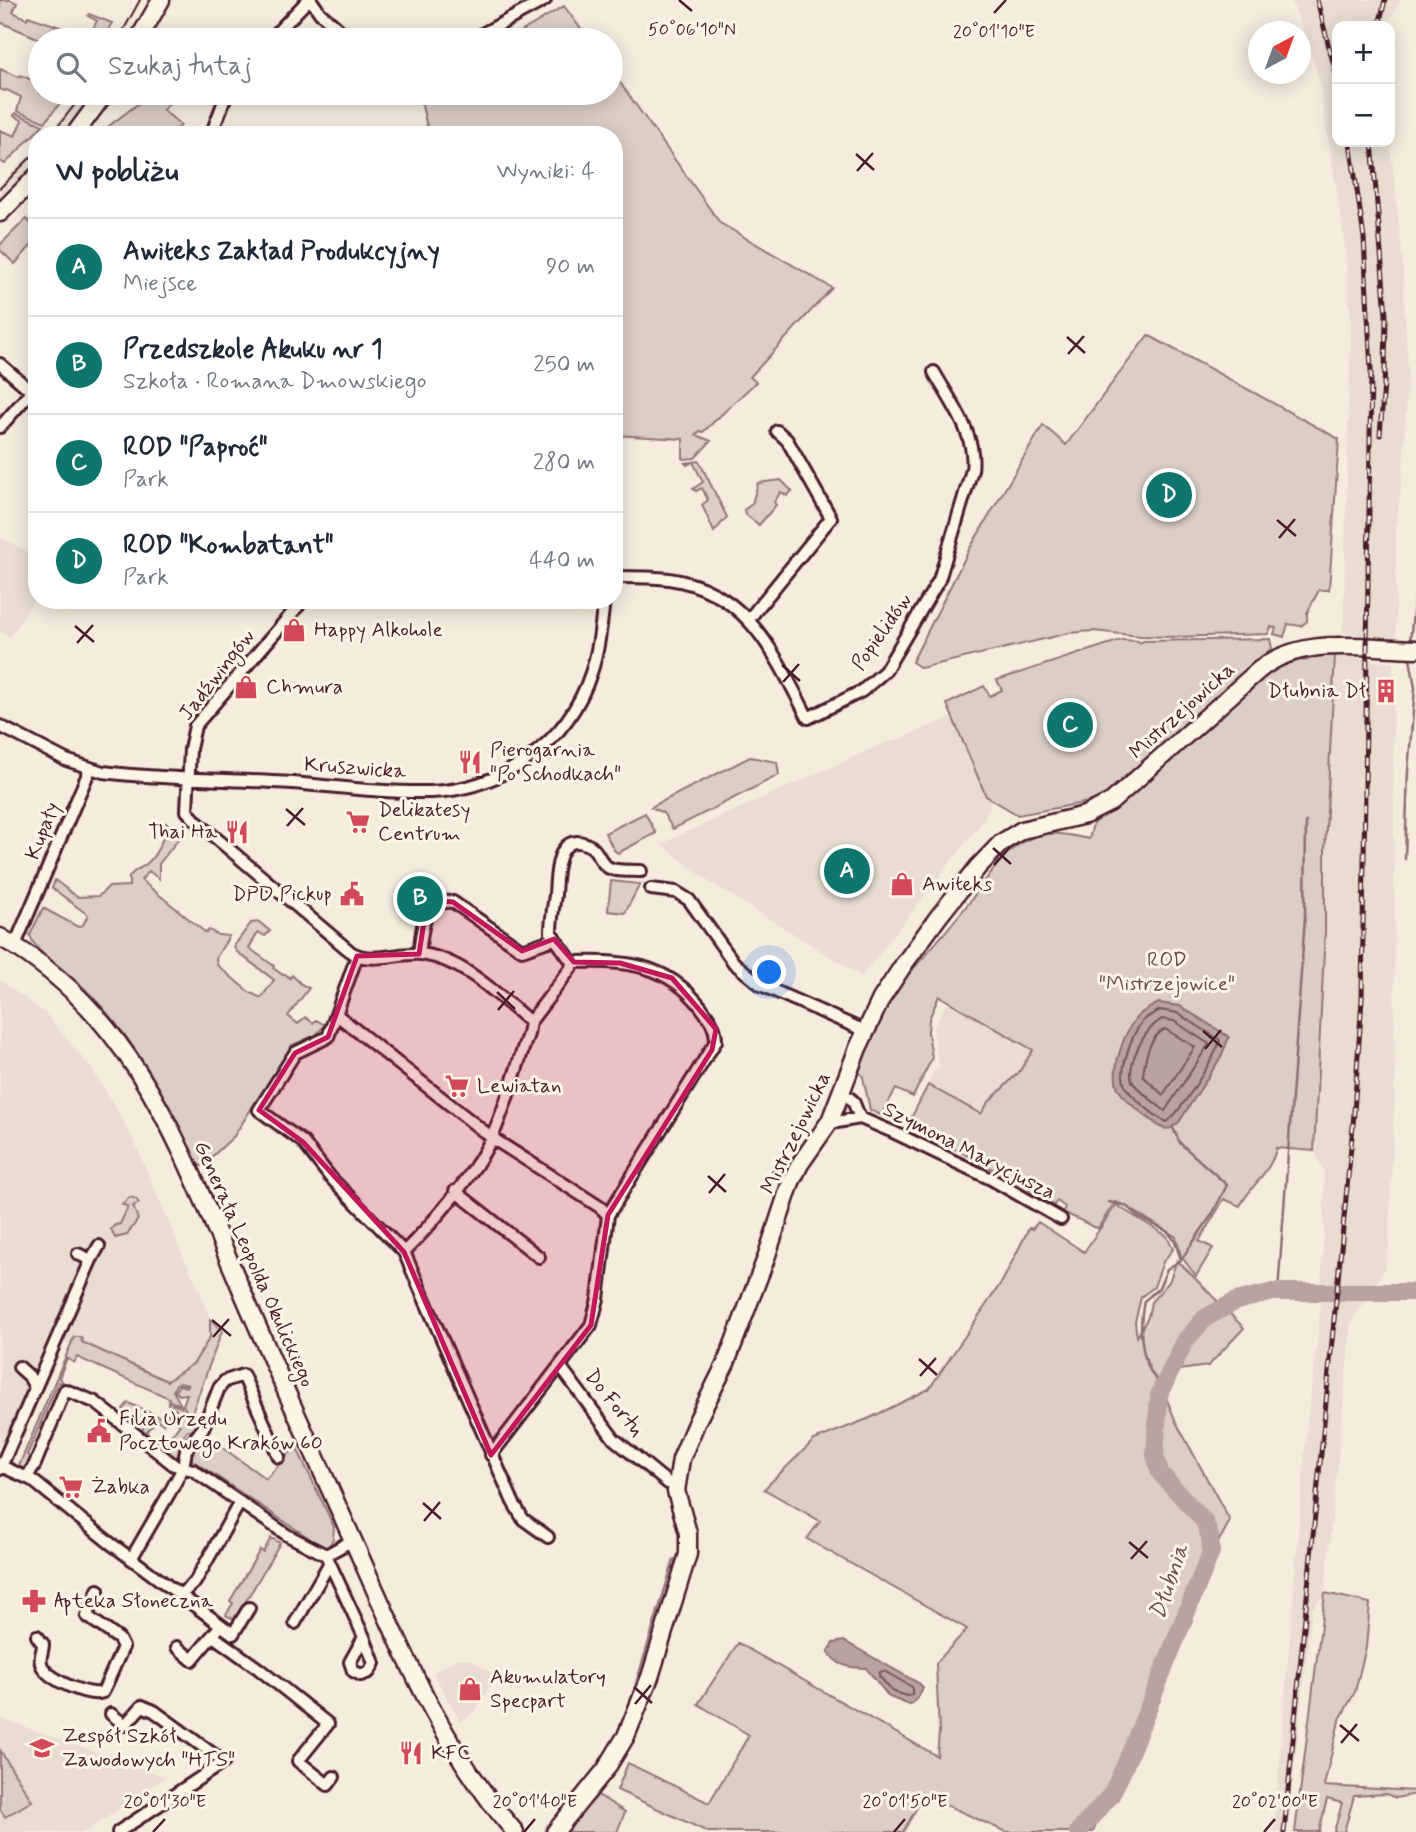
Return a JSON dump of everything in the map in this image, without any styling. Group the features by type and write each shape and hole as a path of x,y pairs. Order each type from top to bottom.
{"street":[{"path":"145,28 162,0"},
{"path":"282,28 309,0 338,28"},
{"path":"493,28 545,0"},
{"path":"81,126 96,105"},
{"path":"214,126 222,105"},
{"path":"0,213 28,185"},
{"path":"0,364 28,389"},
{"name":"Popielidów","path":"623,577 671,579 726,601 749,619 764,638 808,718 862,691 884,671 939,580 972,470 974,457 969,439 934,372"},
{"path":"0,427 28,400"},
{"path":"749,619 831,518 787,440 777,431"},
{"name":"Jadźwingów","path":"296,609 195,726 190,748 186,808 197,822 357,956"},
{"name":"Kruszwicka","path":"0,726 66,760 90,769 126,775 431,792 504,775 540,750 562,727 576,707 590,676 603,609"},
{"name":"Mistrzejowicka","path":"555,1832 611,1763 642,1700 688,1554 688,1533 678,1502 676,1484 686,1445 726,1363 765,1261 791,1182 800,1164 830,1121 865,1031 904,964 978,867 1001,842 1022,830 1085,815 1106,805 1271,660 1292,651 1335,646 1416,649"},
{"name":"Kupały","path":"15,945 90,769"},
{"path":"404,1252 456,1191 492,1138 530,1022 571,968 572,962 554,939 551,928 558,861 564,849 582,843 597,851 604,866 641,871"},
{"path":"651,889 676,892 689,900 734,963 761,985 865,1031"},
{"path":"419,954 425,915 432,906 442,901 453,902 522,950 554,939"},
{"name":"Generała Leopolda Okulickiego","path":"0,937 64,982 89,1007 123,1047 154,1095 406,1660 433,1714 468,1770 515,1832"},
{"path":"530,1022 466,972 442,960 419,954 357,956 328,1037 295,1053 259,1111 303,1142 330,1177 404,1252 491,1455 523,1519 548,1537"},
{"path":"491,1455 594,1317 608,1216 716,1041 716,1029 694,998 672,978 620,963 572,962"},
{"path":"337,1015 492,1138 600,1207 608,1216"},
{"name":"Szymona Marycjusza","path":"842,1092 853,1101 860,1118"},
{"name":"Szymona Marycjusza","path":"830,1121 860,1118 991,1178 1061,1219"},
{"path":"456,1191 539,1257"},
{"path":"99,1246 1,1467 27,1477 131,1559 233,1634 249,1608"},
{"path":"78,1254 91,1260"},
{"name":"Do Fortu","path":"560,1366 614,1438 668,1483 676,1484"},
{"path":"19,1367 29,1376 35,1388"},
{"path":"131,1559 183,1468 186,1450 203,1429 220,1386 243,1375 279,1457"},
{"path":"27,1477 35,1464 65,1390 95,1402 174,1465 193,1470 287,1535 328,1559 364,1637"},
{"path":"180,1595 195,1581 240,1502"},
{"path":"295,1623 328,1559 353,1540"},
{"path":"37,1636 43,1644 40,1659 43,1669 59,1681 92,1694 103,1692 123,1647 119,1639 87,1616 98,1590"},
{"path":"177,1647 192,1660 221,1626"},
{"path":"213,1636 269,1676 328,1724 298,1761 328,1785 334,1777"},
{"path":"111,1714 125,1725 142,1706 154,1711 224,1762 118,1832"}],"highlighted area":[{"path":"442,901 453,902 522,951 554,939 574,962 620,963 672,978 716,1029 712,1050 608,1215 591,1325 491,1455 404,1252 303,1142 259,1110 295,1053 328,1037 357,956 419,954 425,915"}],"shaded area":[{"path":"1291,0 1401,0 1390,21 1332,21 1332,147 1391,147 1402,253 1408,371 1403,468 1396,529 1396,640 1343,633 1351,320 1343,229 1318,76 1311,52 1311,21 1300,21"},
{"path":"72,105 86,105 71,126 55,126"},
{"path":"28,157 28,172 0,199 0,185"},
{"path":"0,537 28,551 28,609 10,637 0,632"},
{"path":"1335,655 1393,663 1395,1081 1389,1244 1384,1270 1351,1323 1325,1593 1312,1609 1287,1832 1274,1832 1308,1414 1319,1327 1324,1233 1324,1171 1314,1151"},
{"path":"952,717 991,806 984,819 862,976 708,881 661,844 889,741"},
{"path":"0,980 45,1013 91,1068 119,1113 135,1143 201,1293 210,1319 210,1336 194,1363 167,1381 81,1342 45,1345 0,1450"},
{"path":"948,1001 1033,1050 1019,1072 988,1103 981,1114 928,1085 934,1071 939,1068 933,1028"},
{"path":"458,1658 471,1660 496,1676 476,1710 460,1722 433,1672"},
{"name":"Zespół Szkół Zawodowych \"HTS\"","path":"0,1718 166,1777 85,1832 0,1832"}],"green space":[{"path":"0,0 11,0 17,3 13,12 27,19 28,16 63,28 28,28 28,34 0,22"},
{"path":"564,6 580,28 527,28"},
{"path":"89,14 112,23 109,28 94,28 97,21 88,16"},
{"path":"0,69 28,78 28,105 58,105 45,122 17,111 21,97 0,89"},
{"path":"623,87 720,223 832,288 750,377 756,382 703,432 700,431 696,435 711,441 695,458 683,459 683,439 623,436 623,126 427,126 422,105 623,105"},
{"path":"136,105 168,105 163,110 181,125 180,126 109,126"},
{"path":"15,113 43,125 28,126 28,140 5,164 0,161 0,130 15,136 22,120 14,116"},
{"path":"26,219 28,221 28,249 15,264 0,250 0,245"},
{"path":"1148,335 1339,439 1329,590 1319,590 1307,613 1307,621 1301,626 1288,624 1284,637 1274,634 1276,628 1271,627 1268,634 1171,637 1093,631 1069,633 921,668 912,662 970,548 1043,425 1066,445"},
{"path":"699,461 727,517 714,532 702,505 708,500 702,488 696,491 693,489 703,482 693,462 687,465 685,463"},
{"path":"781,480 792,491 787,496 781,492 774,502 776,505 759,525 745,514 744,510 752,504 758,483"},
{"path":"1270,639 1272,648 1104,796 1094,801 1018,815 986,796 947,704 984,686 990,696 1002,690 997,680 1121,640 1139,643"},
{"name":"ROD \"Mistrzejowice\"","path":"1335,655 1314,1151 1276,1148 1271,1163 1240,1206 1224,1199 1199,1241 1213,1248 1196,1276 1181,1256 1176,1237 1124,1205 1115,1202 1098,1228 1094,1227 1063,1212 1065,1207 1057,1201 1054,1205 1011,1181 1014,1174 1010,1172 1007,1177 908,1124 928,1085 981,1114 988,1103 1019,1072 1033,1050 939,996 929,1019 932,1058 913,1097 896,1089 881,1115 870,1110 863,1077 856,1067 894,995 1011,850 1031,838 1045,834 1089,839 1093,824 1278,664 1299,657 1303,661 1313,656"},
{"path":"750,757 777,762 779,775 673,829 663,813 651,807"},
{"path":"645,813 656,833 618,853 614,850 605,833"},
{"path":"166,823 183,833 159,864 159,879 149,871 141,880 206,933 209,930 218,935 229,936 216,958 217,965 249,992 261,998 274,980 236,951 234,946 251,923 259,922 270,931 265,936 258,932 249,948 283,975 290,978 292,975 309,988 288,1016 298,1024 305,1017 313,1023 316,1020 325,1025 316,1035 292,1045 234,1136 202,1166 197,1164 148,1070 119,1027 83,987 38,949 30,935 43,908 78,927 83,925 88,915 52,888 55,880 77,897 99,896 108,887 129,886 129,877 147,864 155,853 162,841"},
{"path":"611,881 640,884 625,913 608,911"},
{"path":"130,1197 139,1203 133,1206 138,1219 127,1235 115,1238 111,1229 120,1224 128,1207 122,1204"},
{"path":"1116,1205 1167,1236 1173,1249 1163,1262 1154,1287 1141,1297 1135,1322 1137,1337 1148,1317 1151,1302 1169,1282 1177,1260 1244,1328 1208,1366 1179,1370 1164,1392 1176,1422 1230,1521 1179,1614 1093,1832 1006,1832 924,1795 903,1832 708,1832 617,1790 628,1763 709,1803 749,1735 698,1704 738,1643 937,1756 939,1732 936,1663 967,1629 807,1539 820,1521 764,1489 814,1440 870,1418 929,1389 1003,1280 1029,1228 1032,1229 1038,1222 1084,1252"},
{"path":"210,1319 222,1331 190,1418 200,1426 194,1433 188,1430 179,1442 184,1446 177,1457 173,1458 156,1443 162,1446 180,1425 175,1420 176,1410 171,1406 181,1407 187,1412 183,1405 187,1394 179,1395 175,1391 179,1385 188,1385 176,1384 173,1391 181,1405 170,1401 168,1405 169,1398 77,1357 74,1363 67,1358 59,1378 65,1384 58,1382 27,1455 33,1459 26,1468 18,1468 74,1337 81,1337 82,1342 167,1381 194,1363 210,1337"},
{"path":"128,1403 162,1418 166,1412 169,1416 163,1424 157,1420 146,1432 151,1437 147,1439 140,1434 144,1427 123,1409"},
{"path":"205,1435 266,1479 296,1446 334,1527 333,1539 327,1550 189,1458"},
{"path":"271,1538 280,1543 235,1620 226,1615 233,1603 230,1601 260,1550 263,1552"},
{"path":"674,1559 678,1560 634,1700 623,1725"},
{"path":"1325,1593 1370,1603 1366,1647 1355,1692 1339,1721 1324,1786 1416,1791 1416,1794 1396,1798 1386,1794 1354,1796 1344,1832 1334,1832 1342,1803 1327,1799 1319,1832 1295,1832"},
{"path":"0,1750 32,1801 5,1817 0,1809"},
{"path":"598,1795 625,1812 617,1832 564,1832"}],"water":[{"path":"1159,1003 1180,1006 1229,1037 1221,1057 1179,1122 1168,1129 1160,1127 1132,1105 1116,1083 1119,1053 1131,1025 1141,1013"},
{"path":"844,1641 920,1684 923,1688 917,1699 910,1705 889,1697 866,1668 849,1667 835,1660 828,1651 833,1643"}],"waterway":[{"path":"1410,642 1416,586"},
{"path":"1405,859 1408,771 1415,688 1410,658"},
{"path":"1278,1292 1305,917 1306,822"},
{"path":"1162,1386 1149,1368 1142,1346 1144,1301 1159,1288 1167,1269 1181,1260 1213,1213 1227,1185 1180,1143 1173,1128"},
{"path":"1109,1202 1126,1206 1139,1217 1168,1232 1175,1241 1181,1260"},
{"name":"Dłubnia","path":"1078,1832 1111,1795 1124,1768 1211,1552 1210,1537 1204,1521 1160,1473 1155,1455 1159,1395 1185,1341 1205,1318 1236,1301 1273,1292 1416,1292"}],"tram line":[{"path":"125,28 140,0"},
{"path":"58,126 75,105"},
{"path":"0,188 28,160"}],"railway":[{"path":"1317,0 1332,58"},
{"path":"1380,21 1385,0"},
{"path":"1284,1832 1353,1126 1362,999 1371,371 1364,238 1351,147"},
{"path":"1372,147 1386,315 1380,435"}],"place":[{"name":"ROD \"Kombatant\"","path":"1169,495"},
{"name":"Happy Alkohole","path":"294,630"},
{"name":"Chmura","path":"246,687"},
{"name":"Dłubnia Dł","path":"1386,691"},
{"name":"ROD \"Paproć\"","path":"1070,725"},
{"name":"Pierogarnia \"Po Schodkach\"","path":"470,762"},
{"name":"Delikatesy Centrum","path":"358,822"},
{"name":"Thai Ha","path":"237,832"},
{"name":"Awiteks Zakład Produkcyjny","path":"847,871"},
{"name":"Awiteks","path":"902,884"},
{"name":"DPD Pickup","path":"352,894"},
{"name":"Przedszkole Akuku nr 1","path":"420,899"},
{"name":"Lewiatan","path":"457,1086"},
{"name":"Filia Urzędu Pocztowego Kraków 60","path":"99,1431"},
{"name":"Żabka","path":"71,1487"},
{"name":"Apteka Słoneczna","path":"34,1601"},
{"name":"Akumulatory Specpart","path":"470,1689"},
{"name":"Zespół Szkół Zawodowych \"HTS\"","path":"42,1748"},
{"name":"KFC","path":"411,1753"}]}
